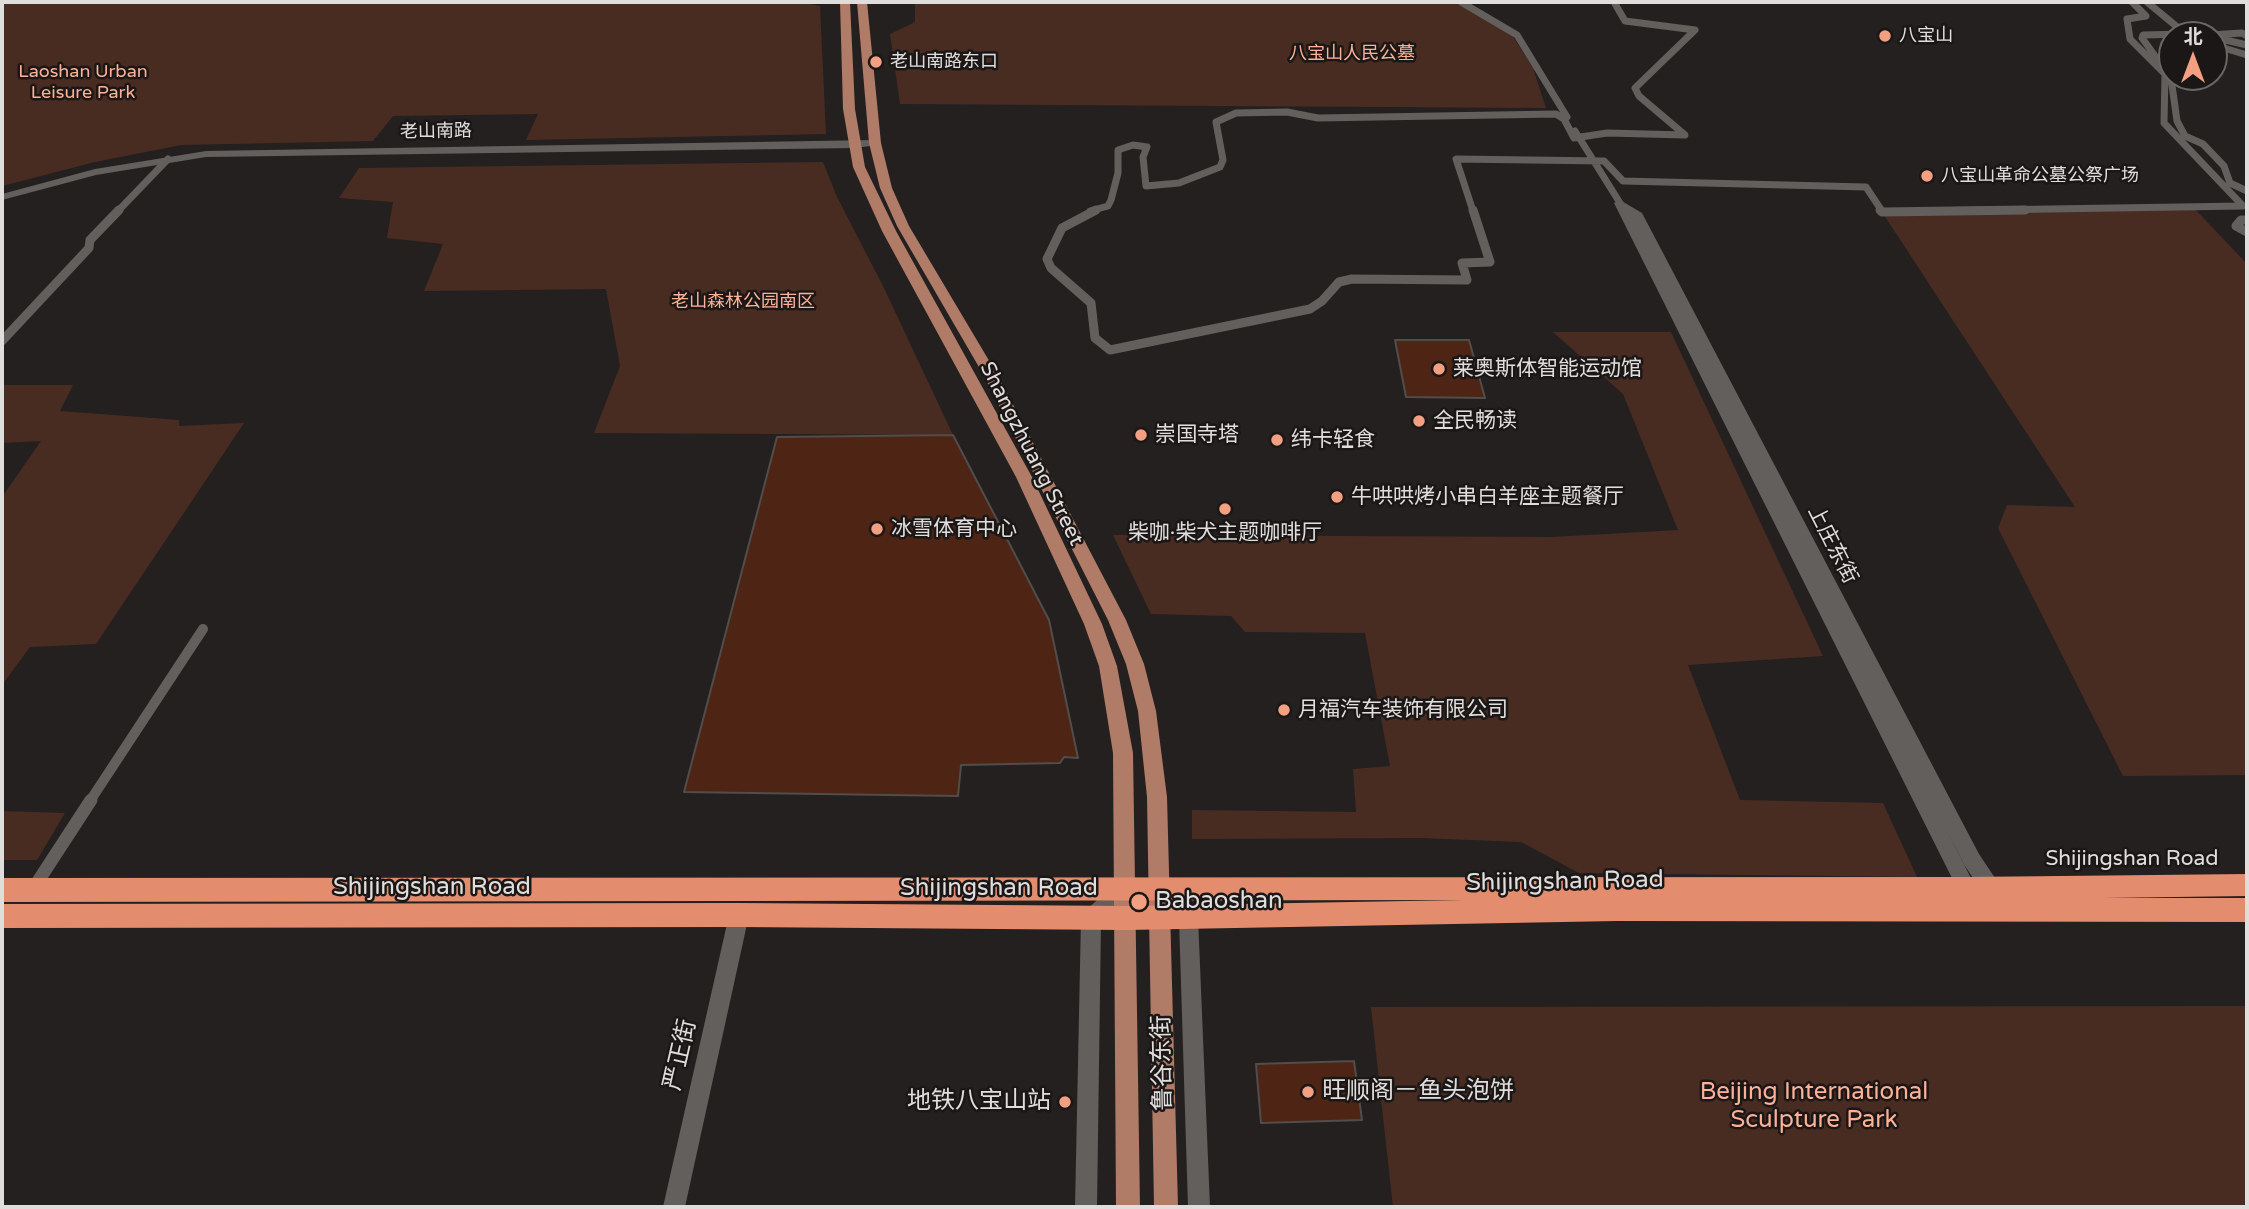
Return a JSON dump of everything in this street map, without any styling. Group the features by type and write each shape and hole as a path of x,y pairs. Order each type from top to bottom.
{"highway":[{"name":"Shijingshan Road","path":"2,916 738,915 1160,918 1985,899 2247,885"},
{"name":"Shijingshan Road","path":"2,890 1160,887 1985,899 2247,910"}],"main road":[{"name":"Shangzhuang Street","path":"845,2 849,109 859,167 889,231 1024,477 1093,624 1108,666 1122,740 1126,918"},
{"name":"Shangzhuang Street","path":"862,2 875,143 887,188 904,226 1002,396 1117,620 1135,664 1154,753 1160,918"},
{"name":"老山南路","path":"2,197 95,172 206,153 875,143"},
{"name":"上庄东街","path":"1620,202 1636,213 1972,860 1985,899"},
{"name":"上庄东街","path":"1620,202 1985,899"},
{"path":"1086,1207 1091,918 1125,887"},
{"path":"1160,887 1188,917 1199,1207"},
{"name":"严正街","path":"674,1207 738,915"},
{"name":"鲁谷东街","path":"1126,918 1128,1207"},
{"name":"鲁谷东街","path":"1160,918 1166,1207"}],"street":[{"name":"上庄东街","path":"1461,2 1517,35 1620,202"},
{"path":"1614,2 1625,21 1695,30 1636,88 1639,96 1685,135 1606,133 1574,138 1564,119 1556,114 1318,118 1287,112 1236,113 1216,122 1223,160 1220,167 1179,183 1164,187 1146,186 1143,157 1147,147 1133,145 1118,150 1118,173 1108,206 1091,211 1062,228 1047,259 1051,268 1091,303 1096,338 1110,350 1310,309 1322,301 1339,282 1352,279 1468,280 1462,263 1490,262 1456,159 1604,161 1623,181 1866,187 1882,212 2243,206 2164,123 2165,74 2130,39 2127,19 2146,16 2132,2"},
{"path":"2147,2 2169,21"},
{"path":"2228,34 2242,33 2247,36"},
{"path":"2158,35 2143,35 2142,38 2158,60"},
{"path":"2228,40 2247,45"},
{"path":"2228,49 2247,55"},
{"path":"2173,91 2177,121 2185,136 2203,144 2224,166 2230,183 2247,191"},
{"path":"2,341 89,248 90,240 168,159"},
{"path":"2247,220 2241,220 2236,226 2247,232"},
{"path":"33,890 203,629"}],"green space":[{"name":"Laoshan Urban Leisure Park","path":"2,2 800,2 820,6 826,134 526,140 538,114 393,116 373,141 181,145 95,162 2,186"},
{"name":"八宝山人民公墓","path":"910,2 1457,2 1510,32 1533,68 1546,108 900,104 890,34 915,22 915,4"},
{"name":"老山森林公园南区","path":"823,162 837,197 883,286 953,435 594,433 620,366 606,289 424,291 443,244 387,238 393,202 339,198 359,168"},
{"path":"2193,207 2247,264 2247,775 2123,776 1998,528 2007,505 2075,507 1882,212"},
{"path":"1553,332 1671,332 1823,656 1688,665 1740,800 1883,803 1917,877 1579,873 1521,842 1419,838 1192,839 1192,810 1356,812 1353,769 1390,766 1365,633 1245,632 1231,616 1151,614 1113,535 1551,537 1678,530 1623,394"},
{"path":"2,385 73,385 60,411 179,420 179,426 244,423 96,644 30,647 2,685 2,497 41,441 2,443"},
{"path":"2,811 65,813 37,860 2,860"},
{"name":"Beijing International Sculpture Park","path":"2247,1006 2247,1207 1393,1207 1371,1007"}],"building":[{"name":"莱奥斯体智能运动馆","path":"1395,340 1469,340 1485,398 1406,397"},
{"name":"冰雪体育中心","path":"953,435 1049,620 1078,758 1064,757 1060,763 961,765 958,796 684,792 777,437"},
{"name":"旺顺阁－鱼头泡饼","path":"1354,1061 1362,1120 1261,1123 1256,1064"}],"place":[{"name":"八宝山","path":"1885,36"},
{"name":"老山南路东口","path":"876,62"},
{"name":"八宝山革命公墓公祭广场","path":"1927,176"},
{"name":"莱奥斯体智能运动馆","path":"1439,369"},
{"name":"全民畅读","path":"1419,421"},
{"name":"崇国寺塔","path":"1141,435"},
{"name":"纬卡轻食","path":"1277,440"},
{"name":"牛哄哄烤小串白羊座主题餐厅","path":"1337,497"},
{"name":"柴咖·柴犬主题咖啡厅","path":"1225,509"},
{"name":"冰雪体育中心","path":"877,529"},
{"name":"月福汽车装饰有限公司","path":"1284,710"},
{"name":"Babaoshan","path":"1139,902"},
{"name":"旺顺阁－鱼头泡饼","path":"1308,1092"},
{"name":"地铁八宝山站","path":"1065,1102"}]}
